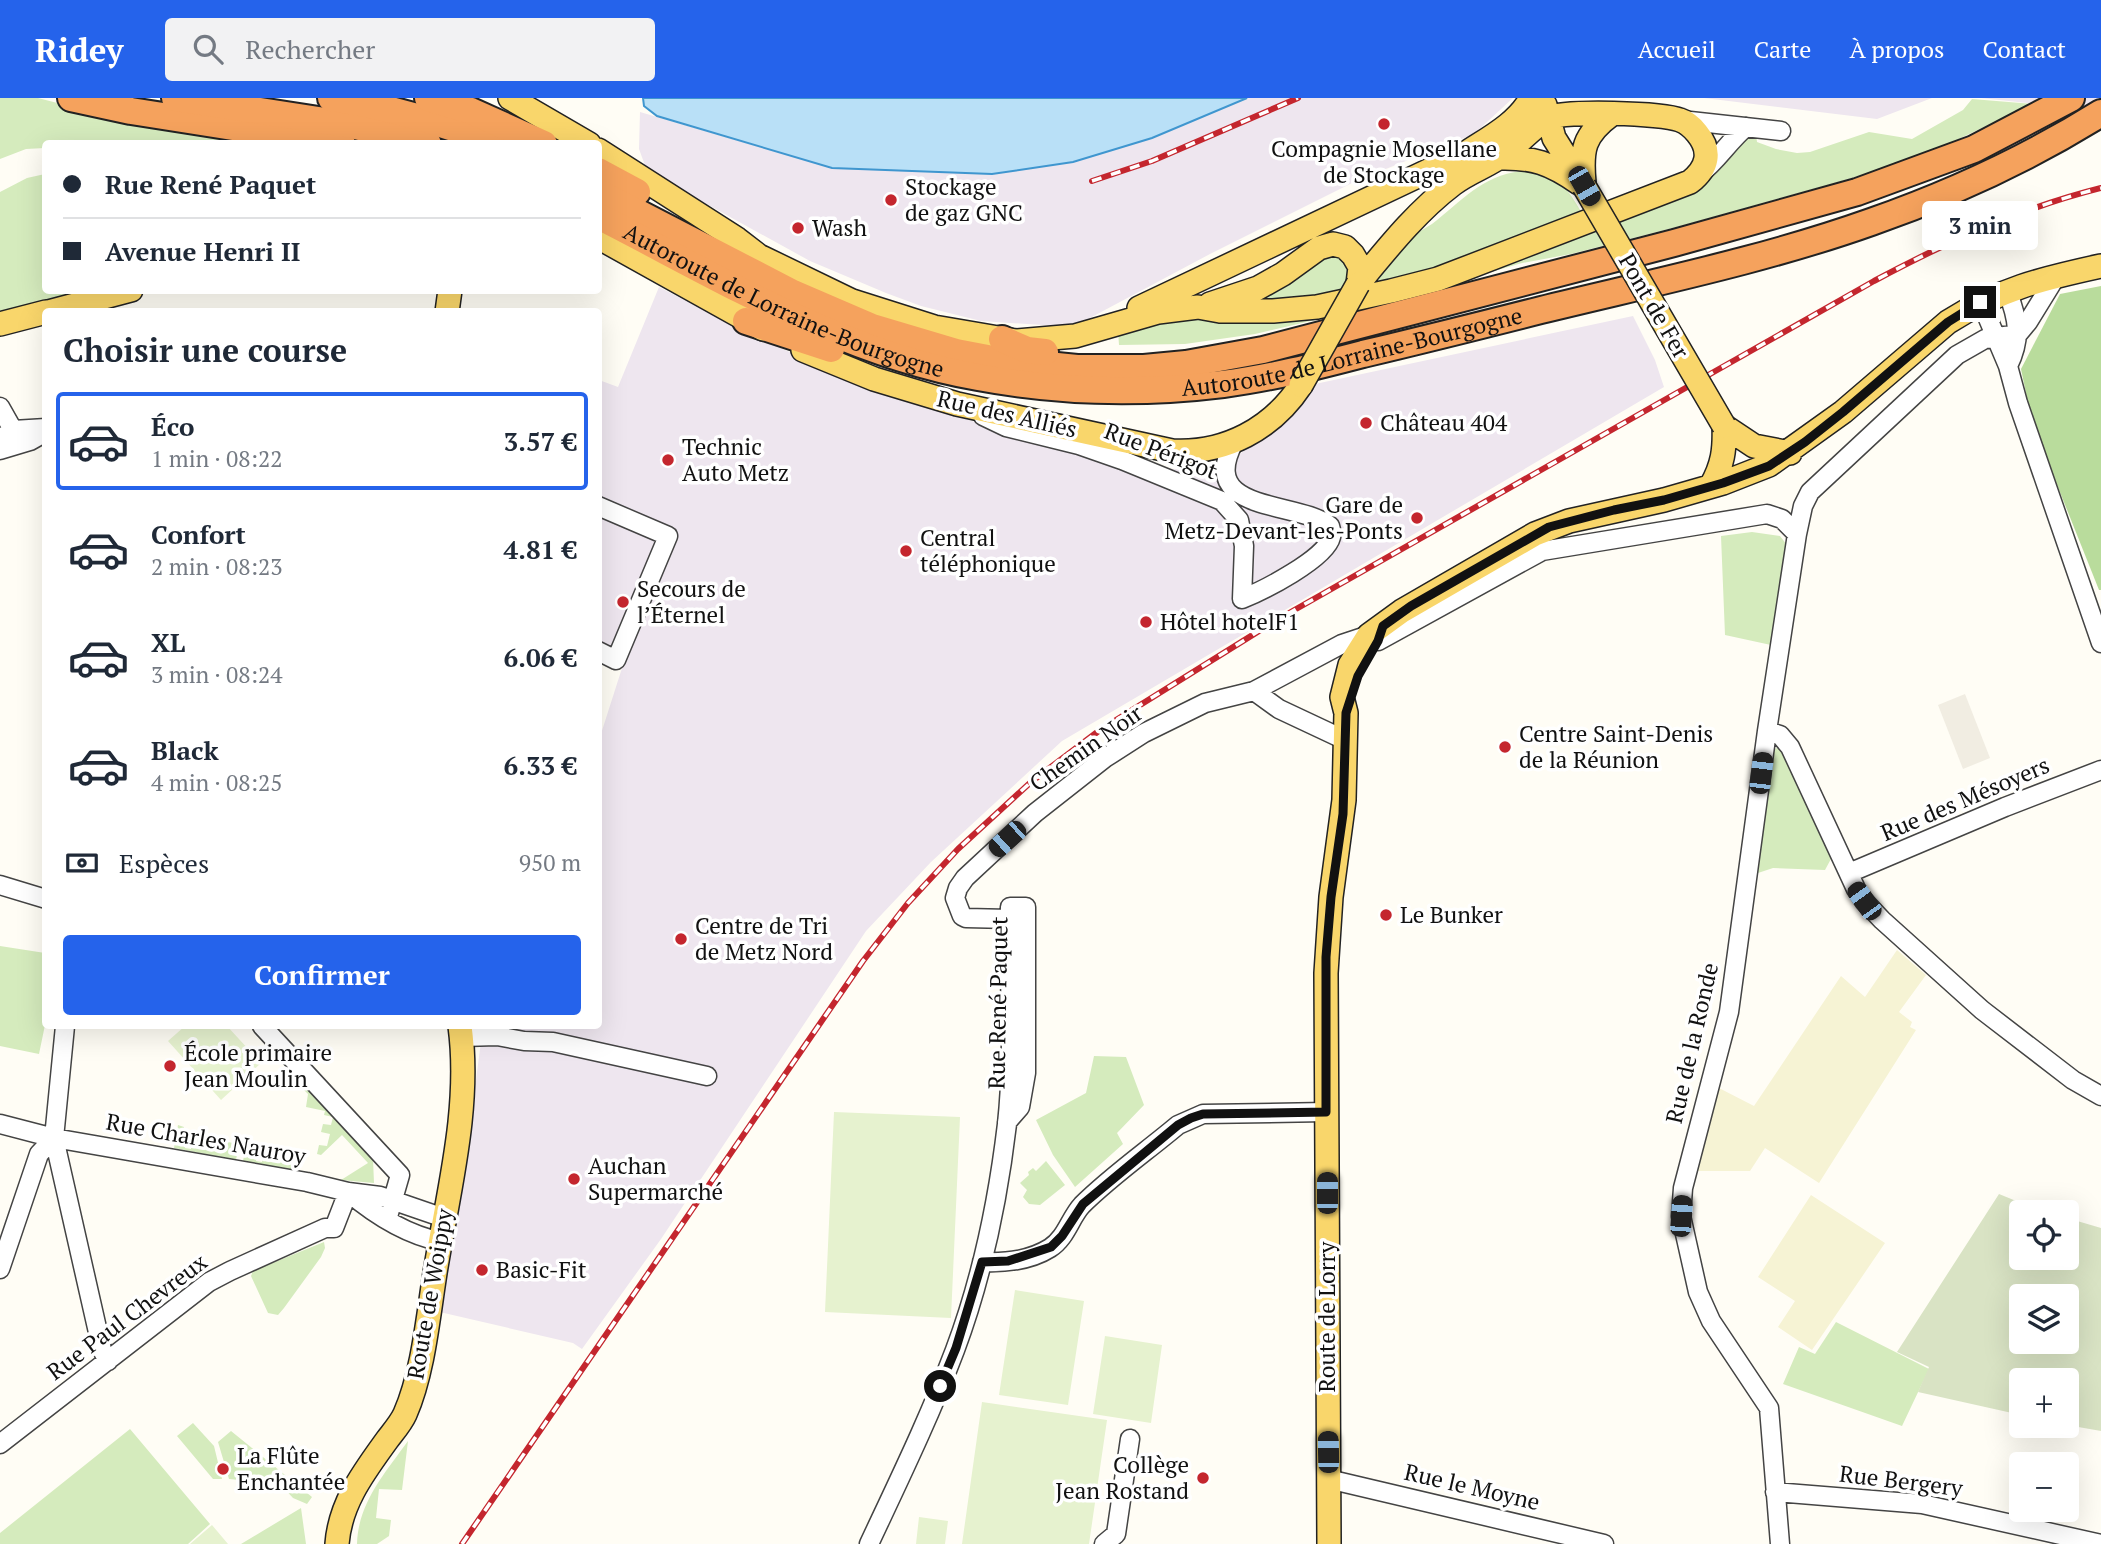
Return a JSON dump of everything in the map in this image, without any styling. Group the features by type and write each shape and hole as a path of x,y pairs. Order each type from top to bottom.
{"highway":[{"path":"71,98 142,113 316,140"},
{"path":"175,98 351,125 412,140"},
{"path":"331,98 402,112 488,140"},
{"path":"428,98 471,111 535,140"},
{"name":"Autoroute de Lorraine-Bourgogne","path":"602,194 736,265 836,313 872,327 956,352 998,360 1077,368 1144,368 1222,358 1311,338 1857,192 1974,149 2071,98"},
{"name":"Autoroute de Lorraine-Bourgogne","path":"602,218 729,286 834,334 907,360 973,377 1032,386 1124,390 1226,384 1283,373 1775,251 1869,223 1993,172 2095,117"},
{"path":"602,173 759,256"},
{"path":"747,320 869,364 988,391 1068,399 1124,390"},
{"path":"1002,340 1027,350 1124,355 1245,343 1284,335 1311,338"}],"main road":[{"path":"510,98 582,140"},
{"path":"1111,324 1141,307 1466,153 1513,120 1531,98"},
{"path":"1198,307 1220,311 1273,311 1317,307 1438,279 1678,188 1700,174 1708,155 1695,130 1681,120 1546,108 1499,158"},
{"name":"Pont de Fer","path":"1546,108 1562,153 1734,442 1749,474"},
{"path":"1584,186 1582,158 1585,143 1601,122 1612,114"},
{"path":"602,153 759,256 852,301 934,327 1002,340 1044,340 1074,336 1158,312 1198,307 1233,298 1283,274 1319,248 1333,244 1345,247 1353,255 1360,267 1358,284"},
{"path":"1499,158 1535,159 1564,172 1584,186"},
{"name":"Rue des Alliés","path":"602,239 810,353 874,379 957,404 1172,451 1202,450 1234,442 1277,415 1301,385 1358,284 1396,239 1438,196 1468,173 1499,158"},
{"name":"Route de Lorry","path":"1329,1544 1326,957 1331,897 1343,814 1346,713 1342,697 1346,677 1377,634 1402,611 1542,531 1569,521 1664,500 1749,474 1790,453 1859,400 1948,322 1980,302 2007,290 2057,275 2101,266"},
{"path":"62,308 116,294"},
{"path":"0,324 42,313"},
{"path":"1724,426 1754,446 1790,453"},
{"path":"1711,485 1722,464 1725,448 1724,426"},
{"name":"Route de Woippy","path":"337,1544 340,1524 352,1492 404,1416 408,1405 442,1242 463,1099 461,1031"}],"street":[{"path":"1681,120 1781,131"},
{"path":"1700,174 1716,161 1746,127"},
{"path":"1993,336 2018,334 2028,323 2057,275"},
{"path":"2007,290 2015,313 2018,334 2008,366"},
{"path":"1980,302 2008,366 2018,403 2101,643"},
{"name":"Rue de la Ronde","path":"1780,1544 1769,1408 1711,1321 1698,1292 1681,1216 1683,1188 1729,1012 1797,534 1803,506 1810,492 1957,355 1979,341 1993,336"},
{"name":"Rue Périgot","path":"957,404 1006,427 1079,445 1222,501 1239,520 1244,546 1242,599 1259,593 1317,557 1332,536 1330,526 1316,517 1251,502 1238,493 1227,479 1224,467 1234,442"},
{"path":"0,407 7,434 42,430"},
{"path":"0,450 30,441 42,433"},
{"path":"602,508 668,536 616,660 602,653"},
{"name":"Chemin Noir","path":"962,916 955,898 958,888 979,864 1069,785 1144,733 1205,703 1254,691 1342,644 1377,634 1542,551 1767,514 1782,519 1797,534"},
{"name":"Chemin Noir","path":"1294,670 1322,666 1338,658 1359,660"},
{"path":"1254,691 1279,709 1345,740"},
{"path":"1767,731 1780,736 1790,747 1856,889 1882,920 1982,1010 2073,1080 2101,1096"},
{"name":"Rue des Mésoyers","path":"1849,873 1980,817 2101,770"},
{"path":"0,884 42,899"},
{"name":"Rue René Paquet","path":"869,1544 947,1371 982,1262 993,1214 1007,1122 1010,919 962,916"},
{"path":"65,1029 54,1138 102,1350 108,1361"},
{"path":"265,1029 400,1175 387,1220"},
{"path":"461,1031 524,1041 553,1042 707,1076"},
{"path":"982,1262 1008,1261 1051,1247 1062,1236 1083,1204 1178,1125 1191,1118 1216,1113 1326,1112"},
{"name":"Rue Charles Nauroy","path":"0,1124 54,1138 380,1196 444,1218"},
{"path":"0,1269 39,1154 54,1138"},
{"name":"Rue Charles Nauroy","path":"348,1192 387,1220 421,1238 442,1242"},
{"name":"Rue Paul Chevreux","path":"0,1444 220,1276 325,1228 334,1228 348,1192"},
{"path":"1104,1544 1115,1534 1130,1439"},
{"name":"Rue le Moyne","path":"1328,1479 1604,1544"},
{"name":"Rue Bergery","path":"1775,1492 1922,1504 2101,1544"}],"shaded area":[{"path":"1247,98 1513,98 1474,134 1358,180 1073,327 981,321 921,306 886,293 810,261 703,202 646,168 639,149 640,112 832,168 1152,138"},
{"path":"1704,98 1932,98 1877,119"},
{"path":"1981,98 2101,98 2101,128 2037,104"},
{"path":"659,287 805,359 925,406 997,429 1173,469 1203,468 1229,462 1288,418 1315,384 1633,316 1655,360 1664,387 1062,741 931,862 866,931 661,1239 582,1349 573,1343 431,1310 471,1117 483,1029 602,1029 602,731 623,665 602,654 602,381 618,387"},
{"path":"1965,694 1990,758 1963,769 1938,705"},
{"path":"1897,950 1926,975 1899,1012 1912,1022 1910,1027 1916,1030 1819,1183 1765,1148 1750,1171 1694,1171 1717,1087 1754,1106 1841,976 1865,997"},
{"path":"1811,1195 1885,1243 1812,1350 1778,1327 1795,1301 1758,1277"}],"green space":[{"path":"0,98 38,98 69,106 306,140 42,140 42,148 26,149 0,159"},
{"path":"1972,99 2033,104 1950,143 1897,164 1684,225 1571,254 1522,263 1366,308 1255,334 1185,344 1119,345 1118,331 1177,316 1291,314 1588,228 1756,134 1757,142 1797,153 1810,152 1869,132 1912,139 1963,110"},
{"path":"1521,171 1554,179 1567,190 1585,218 1434,273 1370,287 1408,242 1463,198 1494,178"},
{"path":"42,175 42,294 72,294 0,315 0,192 27,178"},
{"path":"1335,253 1348,263 1349,278 1339,298 1225,304 1319,258"},
{"path":"2101,286 2099,590 2032,422 2021,369 2060,294"},
{"path":"1752,532 1780,536 1787,545 1771,645 1725,635 1721,536"},
{"path":"1777,748 1791,765 1832,857 1825,870 1773,868 1755,874 1772,750"},
{"path":"0,946 42,953 42,1029 44,1029 39,1054 0,1046"},
{"path":"182,1029 230,1029 261,1063 221,1100 168,1041"},
{"path":"1094,1056 1126,1057 1144,1105 1117,1133 1123,1144 1075,1187 1053,1155 1036,1120 1086,1093"},
{"path":"306,1086 373,1159 374,1183 341,1180 368,1163 342,1135 321,1155 317,1154 319,1145 327,1146 330,1134 321,1132 323,1124 331,1125 333,1117 324,1115 325,1111 306,1107"},
{"path":"834,1112 960,1117 951,1318 825,1312"},
{"path":"178,1125 184,1127 182,1137 186,1139 185,1148 191,1149 193,1136 239,1144 236,1160 174,1148"},
{"path":"246,1146 258,1148 256,1161 262,1162 264,1149 297,1155 294,1171 243,1161"},
{"path":"1046,1161 1065,1185 1040,1205 1029,1204 1023,1197 1027,1190 1020,1183 1029,1175 1028,1172 1033,1168 1036,1171"},
{"path":"1999,1194 2014,1200 2009,1200 2009,1270 2079,1270 2079,1222 2101,1228 2101,1431 2079,1427 2079,1368 2009,1368 2009,1412 1918,1392 1929,1367 1897,1352"},
{"path":"324,1242 325,1248 321,1257 284,1308 278,1315 268,1313 251,1276 253,1271"},
{"path":"1015,1290 1084,1301 1068,1405 999,1395"},
{"path":"1836,1322 1929,1369 1902,1426 1783,1384 1799,1347 1815,1354"},
{"path":"1105,1336 1162,1345 1151,1423 1093,1414"},
{"path":"982,1402 1107,1420 1089,1544 962,1544"},
{"path":"193,1423 214,1446 222,1479 213,1479 177,1436"},
{"path":"130,1429 210,1524 188,1544 0,1544 0,1533"},
{"path":"231,1431 312,1497 307,1504 293,1498 280,1484 229,1479 218,1442"},
{"path":"408,1441 402,1490 379,1489 376,1518 391,1520 389,1536 377,1544 357,1544 362,1515 374,1489"},
{"path":"301,1508 306,1544 241,1544"},
{"path":"919,1517 948,1521 945,1544 916,1544"},
{"path":"212,1525 228,1544 190,1544"}],"water":[{"path":"643,98 1247,98 1152,138 1073,162 992,174 832,168 657,116 644,106"}],"railway":[{"path":"1092,181 1152,161 1298,98"},
{"path":"462,1544 863,961 908,903 958,849 1031,782 1100,730 1275,621 1874,281 1985,227 2042,205 2101,188"}],"place":[{"name":"Compagnie Mosellane de Stockage","path":"1384,124"},
{"name":"Stockage de gaz GNC","path":"891,200"},
{"name":"Wash","path":"798,228"},
{"name":"Château 404","path":"1366,423"},
{"name":"Technic Auto Metz","path":"668,460"},
{"name":"Gare de Metz-Devant-les-Ponts","path":"1417,518"},
{"name":"Central téléphonique","path":"906,551"},
{"name":"Secours de l’Éternel","path":"623,602"},
{"name":"Hôtel hotelF1","path":"1146,622"},
{"name":"Centre Saint-Denis de la Réunion","path":"1505,747"},
{"name":"Le Bunker","path":"1386,915"},
{"name":"Centre de Tri de Metz Nord","path":"681,939"},
{"name":"École primaire Jean Moulin","path":"170,1066"},
{"name":"Auchan Supermarché","path":"574,1179"},
{"name":"Basic-Fit","path":"482,1270"},
{"name":"La Flûte Enchantée","path":"223,1469"},
{"name":"Collège Jean Rostand","path":"1203,1478"}],"route":[{"path":"940,1386 956,1348 982,1262 1008,1261 1037,1254 1051,1247 1062,1236 1083,1204 1178,1125 1191,1118 1216,1113 1326,1112 1326,957 1331,897 1343,814 1346,713 1358,676 1378,641 1383,626 1402,611 1549,527 1664,500 1769,466 1805,442 1867,393 1948,322 1980,302"}]}
